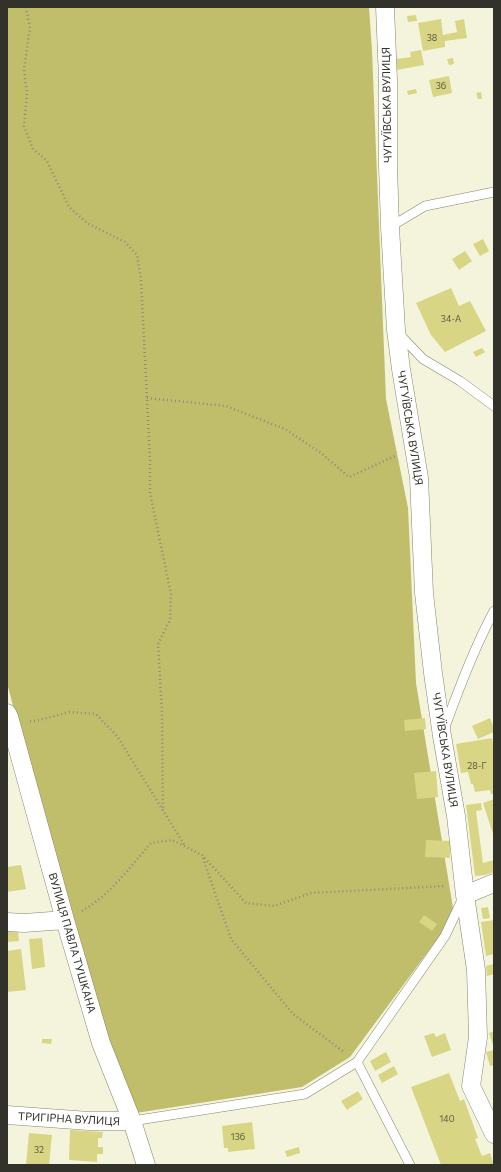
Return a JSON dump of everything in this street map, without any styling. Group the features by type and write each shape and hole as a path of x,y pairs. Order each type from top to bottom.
{"street":[{"name":"ЧУГУЇВСЬКА ВУЛИЦЯ","path":"385,7 388,80 390,227 396,330 419,478 424,593 442,736 456,816 464,890 476,970 478,1037 471,1086 494,1134"},
{"name":"ВУЛИЦЯ ПАВЛА ТУШКАНА","path":"8,715 101,1043 132,1121 146,1165"},
{"path":"464,890 494,883"},
{"path":"7,922 24,923 65,920"},
{"name":"ТРИГІРНА ВУЛИЦЯ","path":"7,1115 89,1121 132,1121"}],"lane":[{"path":"390,227 425,206 494,192"},
{"path":"396,330 423,359 460,381 494,406"},
{"path":"442,736 455,699 482,633 494,611"},
{"path":"132,1121 305,1094 357,1062 445,936 464,890"},
{"path":"357,1062 410,1165"}],"path":[{"path":"26,7 30,28 24,69 27,94 24,126 33,149 47,161 69,207 87,223 125,242 137,255 141,279 150,460 150,494 171,594 170,620 158,644 162,712 163,811"},
{"path":"147,398 226,406 285,429 321,453 350,477 414,448"},
{"path":"8,715 35,721 69,712 96,714 117,736 185,847"},
{"path":"65,920 88,907 115,885 151,843 172,840 202,855 246,903 274,906 311,893 464,890"},
{"path":"202,855 231,939 293,1014 357,1062"}],"shaded area":[{"path":"7,7 369,7 386,399 408,508 416,683 453,908 441,934 350,1057 302,1087 136,1113 104,1042 67,909 7,683"}],"building":[{"path":"416,15 417,21 408,22 407,16"},
{"path":"441,19 443,35 457,32 455,21 464,19 467,38 445,41 445,47 423,51 418,23"},
{"path":"421,50 424,65 397,70 396,59 411,57 410,52"},
{"path":"453,58 454,64 449,65 447,59"},
{"path":"449,76 452,93 433,97 429,80"},
{"path":"416,89 417,93 408,95 407,91"},
{"path":"481,92 482,99 478,99 476,93"},
{"path":"483,239 489,251 480,256 473,244"},
{"path":"465,251 472,261 459,270 452,259"},
{"path":"451,288 459,306 470,301 486,331 445,352 431,335 416,303"},
{"path":"482,348 485,352 476,357 473,352"},
{"path":"425,718 426,729 405,731 404,720"},
{"path":"490,718 494,732 478,739 472,726"},
{"path":"492,738 494,750 494,794 491,794 490,790 475,792 468,772 461,773 456,744"},
{"path":"436,771 438,797 417,799 414,773"},
{"path":"494,799 494,837 483,803"},
{"path":"481,803 482,810 476,811 483,863 494,860 494,872 475,876 466,805"},
{"path":"426,840 450,841 450,858 425,857"},
{"path":"21,865 26,889 7,892 7,867"},
{"path":"488,907 490,918 483,919 481,908"},
{"path":"424,915 437,924 432,931 419,922"},
{"path":"494,920 494,954 486,956 481,922"},
{"path":"7,930 18,930 19,941 7,942"},
{"path":"42,938 45,967 32,969 29,939"},
{"path":"21,949 26,990 7,992 7,951"},
{"path":"494,964 494,974 487,976 486,966"},
{"path":"494,1031 494,1048 489,1033"},
{"path":"434,1033 436,1037 445,1033 451,1050 432,1057 424,1036"},
{"path":"42,1039 52,1039 51,1044 42,1043"},
{"path":"494,1050 494,1065 490,1066 486,1052"},
{"path":"386,1052 391,1062 375,1071 370,1061"},
{"path":"394,1066 398,1074 382,1083 378,1075"},
{"path":"449,1073 460,1101 464,1099 478,1138 475,1139 482,1156 490,1153 494,1165 441,1165 411,1087"},
{"path":"358,1091 363,1099 347,1110 341,1101"},
{"path":"252,1122 255,1149 228,1152 228,1148 224,1148 222,1126"},
{"path":"70,1130 103,1132 102,1138 98,1138 98,1147 103,1147 103,1154 97,1154 97,1162 69,1160"},
{"path":"29,1133 52,1135 49,1165 26,1165"},
{"path":"299,1147 300,1153 287,1157 285,1151"}]}
